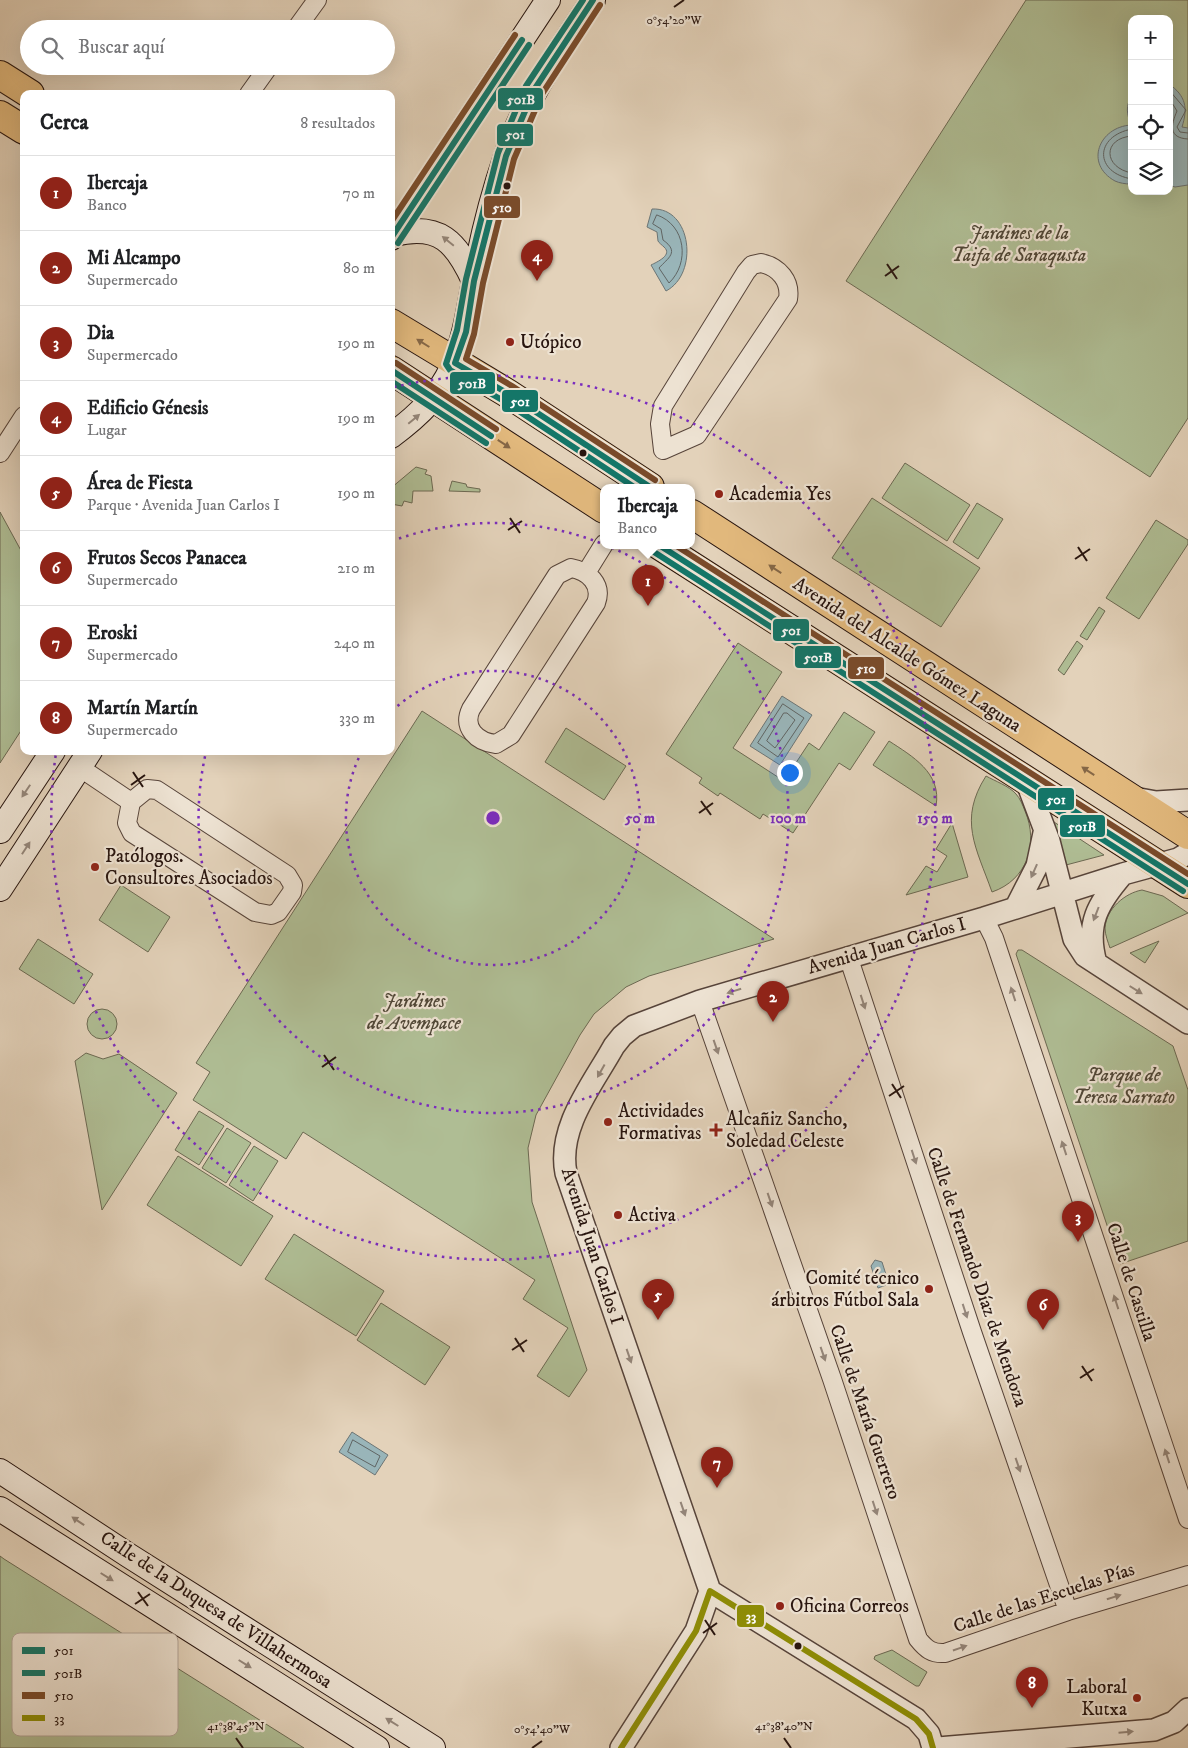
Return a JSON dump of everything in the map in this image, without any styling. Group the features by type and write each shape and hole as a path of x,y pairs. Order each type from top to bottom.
{"main road":[{"path":"395,233 548,0"},
{"path":"395,433 421,413 434,398 452,369 468,325 474,281 506,156 534,90 592,0"},
{"path":"0,75 24,90"},
{"path":"0,115 20,128"},
{"path":"395,235 414,230 440,235 451,242 461,254 474,281"},
{"path":"395,326 452,369 507,393 645,484"},
{"path":"395,373 600,506"},
{"name":"Avenida del Alcalde Gómez Laguna","path":"695,516 1188,835"},
{"path":"665,549 1188,884"},
{"path":"0,831 49,755"},
{"path":"0,889 84,759"},
{"name":"Calle de la Duquesa de Villahermosa","path":"0,1471 128,1555 433,1748"},
{"name":"Calle de la Duquesa de Villahermosa","path":"0,1509 377,1748"}],"street":[{"path":"303,20 317,0"},
{"path":"252,90 263,75"},
{"path":"761,263 774,268 784,277 788,284 788,300 697,435 663,450 660,414 668,398 746,272 752,266 761,263"},
{"path":"0,453 20,422"},
{"path":"586,573 601,549"},
{"path":"571,568 586,573 595,582 598,590 596,603 511,735 496,744 480,739 471,732 468,723 467,717 471,709 557,575 571,568"},
{"path":"84,759 131,802"},
{"path":"1026,780 1044,833 1049,840 1076,945 1096,963 1188,1023"},
{"path":"147,789 157,790 287,875 293,885 292,892 278,912 271,915 255,912 132,833 126,823 131,802 147,789"},
{"name":"Avenida del Alcalde Gómez Laguna","path":"1124,794 1140,800 1156,802 1188,800"},
{"path":"1016,907 1036,866 1044,833"},
{"name":"Avenida Juan Carlos I","path":"710,1591 566,1173 563,1158 566,1137 572,1123 622,1036 634,1026 651,1018 700,1001 848,956 984,918 1123,874 1178,859 1188,854"},
{"path":"1096,963 1091,941 1093,922 1104,898 1123,874"},
{"name":"Calle de Castilla","path":"984,918 994,938 1188,1519"},
{"name":"Calle de Fernando Díaz de Mendoza","path":"848,956 975,1341 1068,1611"},
{"name":"Calle de María Guerrero","path":"700,1001 832,1380 918,1639"},
{"name":"Calle de las Escuelas Pías","path":"918,1639 925,1648 935,1654 945,1653 1068,1611 1188,1575"},
{"path":"621,1748 696,1631 702,1620 710,1591 916,1719 929,1734 933,1748"},
{"path":"938,1748 1154,1730 1174,1722 1188,1709"}],"green space":[{"name":"Jardines de la Taifa de Saraqusta","path":"1026,0 1188,0 1188,418 1150,477 846,281"},
{"path":"905,463 970,505 947,541 882,498"},
{"path":"416,467 427,470 425,474 431,476 433,491 413,491 412,503 404,501 402,506 395,505 395,485"},
{"path":"452,481 466,484 467,487 480,489 480,492 449,491"},
{"path":"872,498 980,568 941,627 832,558"},
{"path":"977,503 1003,519 978,559 953,542"},
{"path":"0,512 20,549 20,732 0,763"},
{"path":"1156,520 1188,540 1188,544 1139,619 1106,598"},
{"path":"1099,607 1105,611 1087,640 1080,636"},
{"path":"1077,641 1083,646 1064,675 1058,670"},
{"path":"738,643 782,672 733,748 784,781 809,743 819,750 844,712 875,732 850,770 839,763 793,833 763,814 760,819 720,793 718,796 699,783 702,778 666,754"},
{"name":"Jardines de Avempace","path":"422,711 774,939 649,976 626,987 594,1014 580,1035 536,1115 528,1148 532,1202 587,1370 569,1397 537,1376 568,1328 523,1299 535,1280 303,1132 286,1159 193,1100 210,1072 196,1063"},
{"path":"566,728 626,766 604,800 545,762"},
{"path":"889,741 916,759 930,775 937,794 936,806 873,765"},
{"path":"986,776 1006,786 1017,796 1025,811 1031,836 1030,848 1022,870 1014,879 992,892 972,834 971,820 973,806"},
{"path":"1054,822 1104,855 1066,865"},
{"path":"952,823 968,877 906,895 926,866 937,872 947,856 936,849"},
{"path":"121,885 170,917 148,952 99,920"},
{"path":"1142,890 1163,896 1188,913 1110,948 1105,928 1109,914 1123,898"},
{"path":"38,939 93,974 74,1004 19,969"},
{"path":"1159,941 1145,963 1130,953"},
{"name":"Parque de Teresa Sarrato","path":"1018,950 1022,950 1173,1046 1188,1090 1188,1241 1120,1264 1016,954"},
{"path":"102,1009 113,1013 117,1024 113,1035 102,1039 91,1035 87,1024 91,1013"},
{"path":"86,1053 103,1059 119,1054 177,1093 102,1210 75,1061"},
{"path":"199,1111 224,1126 199,1165 175,1150"},
{"path":"227,1128 251,1143 226,1183 202,1168"},
{"path":"254,1146 278,1161 253,1201 229,1185"},
{"path":"178,1156 273,1216 241,1266 147,1205"},
{"path":"294,1234 384,1291 356,1336 265,1279"},
{"path":"381,1303 450,1347 425,1385 357,1340"},
{"path":"0,1556 121,1633 12,1633 12,1736 178,1736 178,1669 304,1748 0,1748"},
{"path":"892,1650 927,1672 919,1686 916,1686 874,1659 875,1656"}],"water":[{"path":"1173,87 1179,93 1184,103 1185,114 1182,127 1188,128 1188,185 1173,186"},
{"path":"1128,126 1128,184 1115,181 1105,174 1098,156 1099,147 1104,139 1120,127"},
{"path":"652,209 665,211 676,219 683,230 686,243 687,257 683,271 677,283 666,291 651,265 663,258 667,253 658,241 657,232 647,227"},
{"path":"782,696 812,715 780,765 750,746"},
{"path":"875,1260 882,1262 889,1284 878,1288 871,1266"},
{"path":"352,1432 388,1455 375,1475 339,1452"}],"transit line":[{"name":"501B","path":"583,0 526,86 498,153 466,279 457,330 446,364 450,370 502,400 629,484"},
{"name":"501","path":"593,0 534,90 506,156 474,281 466,332 455,363 507,393 645,484"},
{"name":"510","path":"600,5 542,94 514,159 483,283 474,334 466,359 512,386 655,480"},
{"name":"510","path":"395,216 515,35"},
{"name":"501","path":"395,232 522,40"},
{"name":"501B","path":"398,243 529,45"},
{"name":"510","path":"396,363 496,429"},
{"name":"501","path":"395,373 491,436"},
{"name":"501B","path":"395,384 486,443"},
{"name":"501","path":"665,549 1188,884"},
{"name":"510","path":"681,549 1188,874"},
{"name":"501B","path":"654,552 1183,891"},
{"name":"33","path":"621,1748 696,1631 710,1591 916,1719 929,1734 933,1748"}],"place":[{"name":"Edificio Génesis","path":"537,281"},
{"name":"Utópico","path":"510,342"},
{"name":"Academia Yes","path":"719,494"},
{"name":"Ibercaja","path":"648,606"},
{"name":"Patólogos. Consultores Asociados","path":"95,867"},
{"name":"Mi Alcampo","path":"773,1022"},
{"name":"Actividades Formativas","path":"608,1122"},
{"name":"Alcañiz Sancho, Soledad Celeste","path":"716,1130"},
{"name":"Activa","path":"618,1215"},
{"name":"Dia","path":"1078,1242"},
{"name":"Comité técnico árbitros Fútbol Sala","path":"929,1289"},
{"name":"Área de Fiesta","path":"658,1320"},
{"name":"Frutos Secos Panacea","path":"1043,1330"},
{"name":"Eroski","path":"717,1488"},
{"name":"Oficina Correos","path":"780,1606"},
{"name":"Laboral Kutxa","path":"1137,1698"},
{"name":"Martín Martín","path":"1032,1708"}]}
